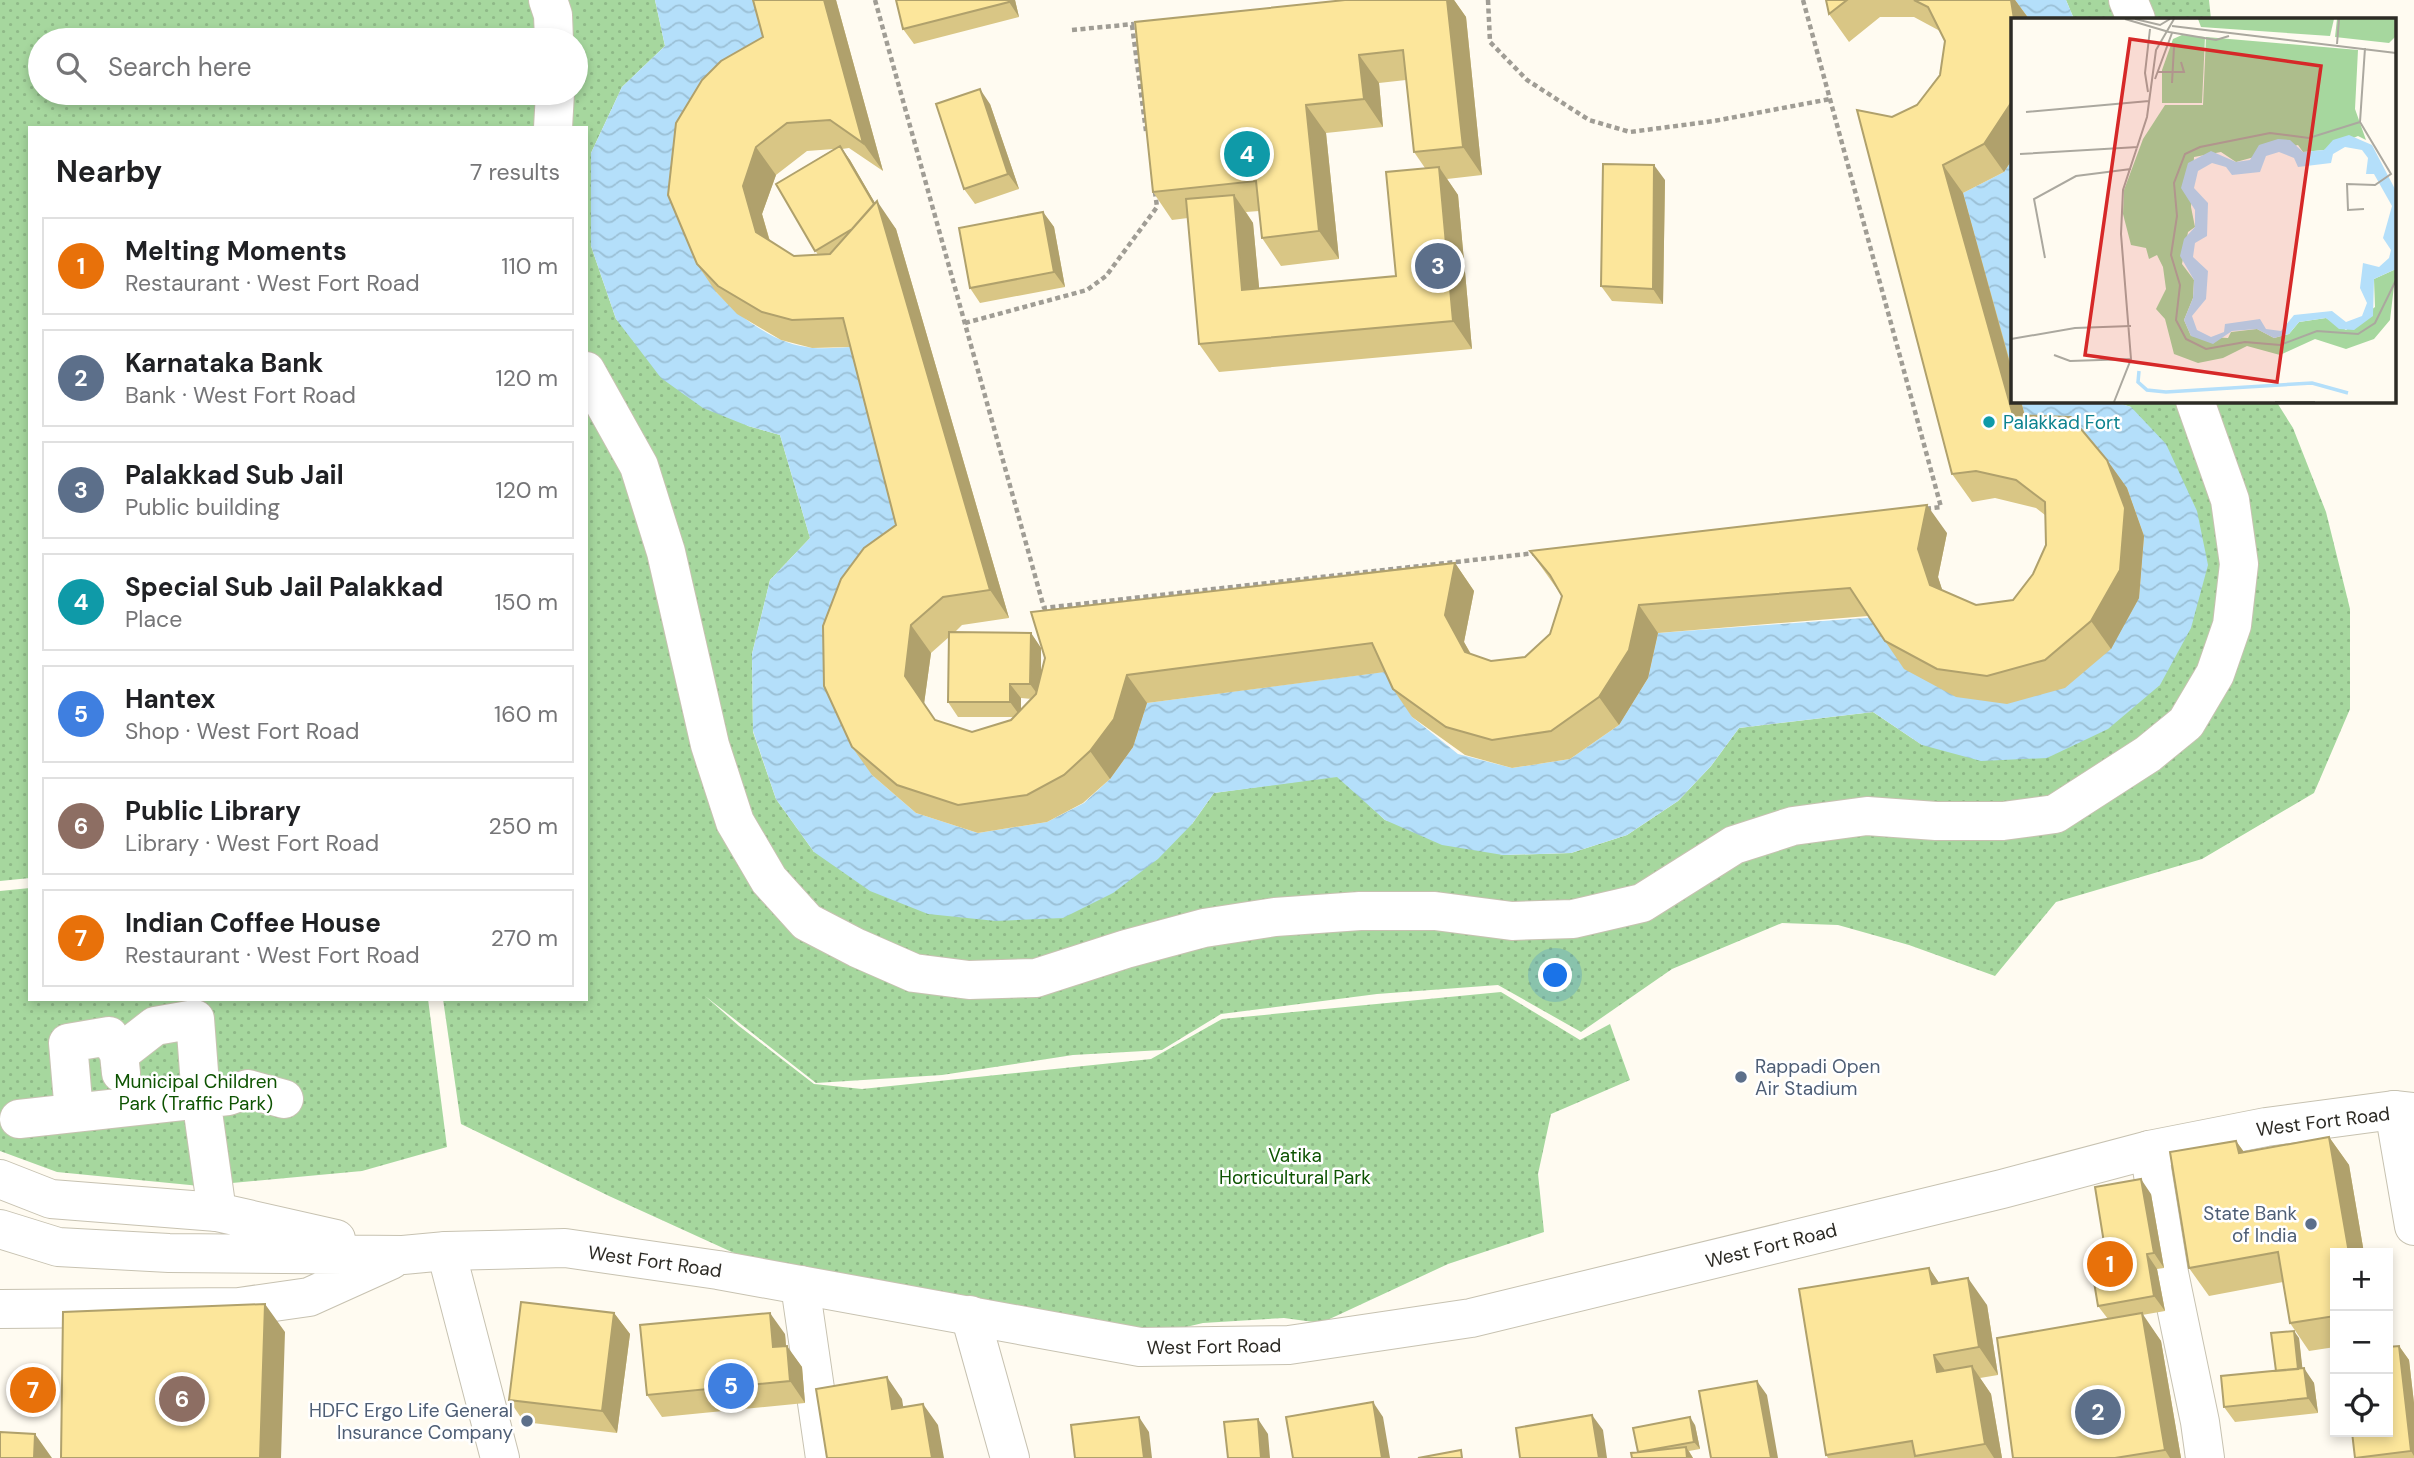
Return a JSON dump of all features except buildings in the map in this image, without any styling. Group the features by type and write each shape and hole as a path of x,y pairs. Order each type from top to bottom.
{"street":[{"path":"548,0 554,28"},
{"path":"2128,0 2136,18"},
{"path":"553,126 554,105"},
{"path":"588,375 639,466 666,552 710,745 735,822 769,880 807,922 857,948 914,973 969,980 1036,978 1126,949 1204,928 1275,917 1360,911 1435,911 1512,921 1573,919 1642,903 1734,845 1793,826 1867,816 1936,821 2003,821 2055,814 2147,754 2186,723 2215,674 2232,625 2239,564 2230,500 2195,402"},
{"path":"119,1054 155,1026 195,1019 201,1098 217,1212"},
{"path":"74,1113 68,1043 109,1036 119,1054 125,1107"},
{"path":"19,1118 228,1096 248,1089 284,1098"},
{"path":"2404,1111 2414,1226"},
{"name":"West Fort Road","path":"0,1229 58,1247 169,1253 403,1255 446,1251 565,1248 718,1270 1140,1348 1289,1345 1471,1318 2002,1189 2149,1150 2266,1127 2404,1111"},
{"path":"2149,1150 2169,1273 2206,1458"},
{"path":"0,1180 51,1199 217,1212 403,1255"},
{"path":"446,1251 500,1458"},
{"path":"0,1309 250,1305 309,1297 403,1255"},
{"path":"800,1285 825,1458"},
{"path":"970,1315 1010,1458"}],"path":[{"path":"876,0 1044,608 1541,552"},
{"path":"1488,0 1490,42 1527,80 1590,120 1630,132 1714,121 1830,99"},
{"path":"1803,0 1941,507 1914,510"},
{"path":"1132,24 1148,142"},
{"path":"1072,30 1146,24"},
{"path":"965,323 1087,290 1105,276 1157,207 1153,181"}],"green space":[{"name":"Vatika Horticultural Park","path":"0,0 655,0 665,46 622,87 591,153 591,246 616,319 748,426 780,435 810,538 770,580 752,654 753,732 776,799 814,852 1192,824 1214,793 1338,776 1385,820 1503,855 1571,853 1627,835 1678,801 1711,766 1739,728 1873,712 1922,745 2160,685 2131,407 2115,402 2277,402 2293,428 2326,512 2350,609 2350,709 2314,793 2202,859 2056,902 1995,976 1909,945 1838,925 1782,923 1672,969 1581,1032 1498,985 1377,994 1221,1014 1162,1050 1073,1055 942,1075 816,1083 705,996 814,1084 862,1089 1151,1059 1222,1019 1501,992 1580,1040 1610,1024 1630,1080 1551,1114 1538,1174 1544,1232 1448,1264 1321,1323 1284,1318 1203,1323 1135,1339 924,1297 734,1253 461,1124 443,1001 588,1001 588,126 28,126 28,878 0,881"},
{"path":"2066,0 2209,0 2211,18 2074,18"},
{"name":"Municipal Children Park (Traffic Park)","path":"28,888 28,1001 428,1001 447,1147 362,1171 200,1186 57,1172 0,1151 0,891"}],"water":[{"path":"655,0 765,0 782,65 716,292 760,329 785,342 813,348 863,346 916,553 844,714 872,775 916,813 978,833 1047,822 1084,803 1110,779 1133,747 1147,703 1391,671 1412,717 1458,754 1512,768 1570,759 1619,725 1648,678 1658,633 2139,598 2144,536 2127,488 2032,443 2021,402 2115,402 2131,407 2166,444 2197,511 2208,565 2191,628 2160,685 2108,729 2047,758 1981,761 1922,745 1873,712 1739,728 1711,766 1678,801 1627,835 1571,853 1503,855 1442,845 1385,820 1337,777 1214,793 1192,824 1158,859 1113,893 1063,918 996,921 928,914 870,891 814,852 776,799 753,731 752,654 770,580 810,538 780,435 703,408 661,378 616,319 591,246 591,153 622,87 665,46"},
{"path":"2015,0 2066,0 2074,18 2028,18"},
{"path":"2011,161 2011,368 1963,193 2004,172"}],"place":[{"name":"Special Sub Jail Palakkad","path":"1247,154"},
{"name":"Palakkad Sub Jail","path":"1438,266"},
{"name":"Palakkad Fort","path":"1989,422"},
{"name":"Rappadi Open Air Stadium","path":"1741,1077"},
{"name":"State Bank of India","path":"2311,1224"},
{"name":"Melting Moments","path":"2110,1264"},
{"name":"Hantex","path":"731,1386"},
{"name":"Indian Coffee House","path":"33,1390"},
{"name":"Public Library","path":"182,1399"},
{"name":"Karnataka Bank","path":"2098,1412"},
{"name":"HDFC Ergo Life General Insurance Company","path":"527,1421"}]}
